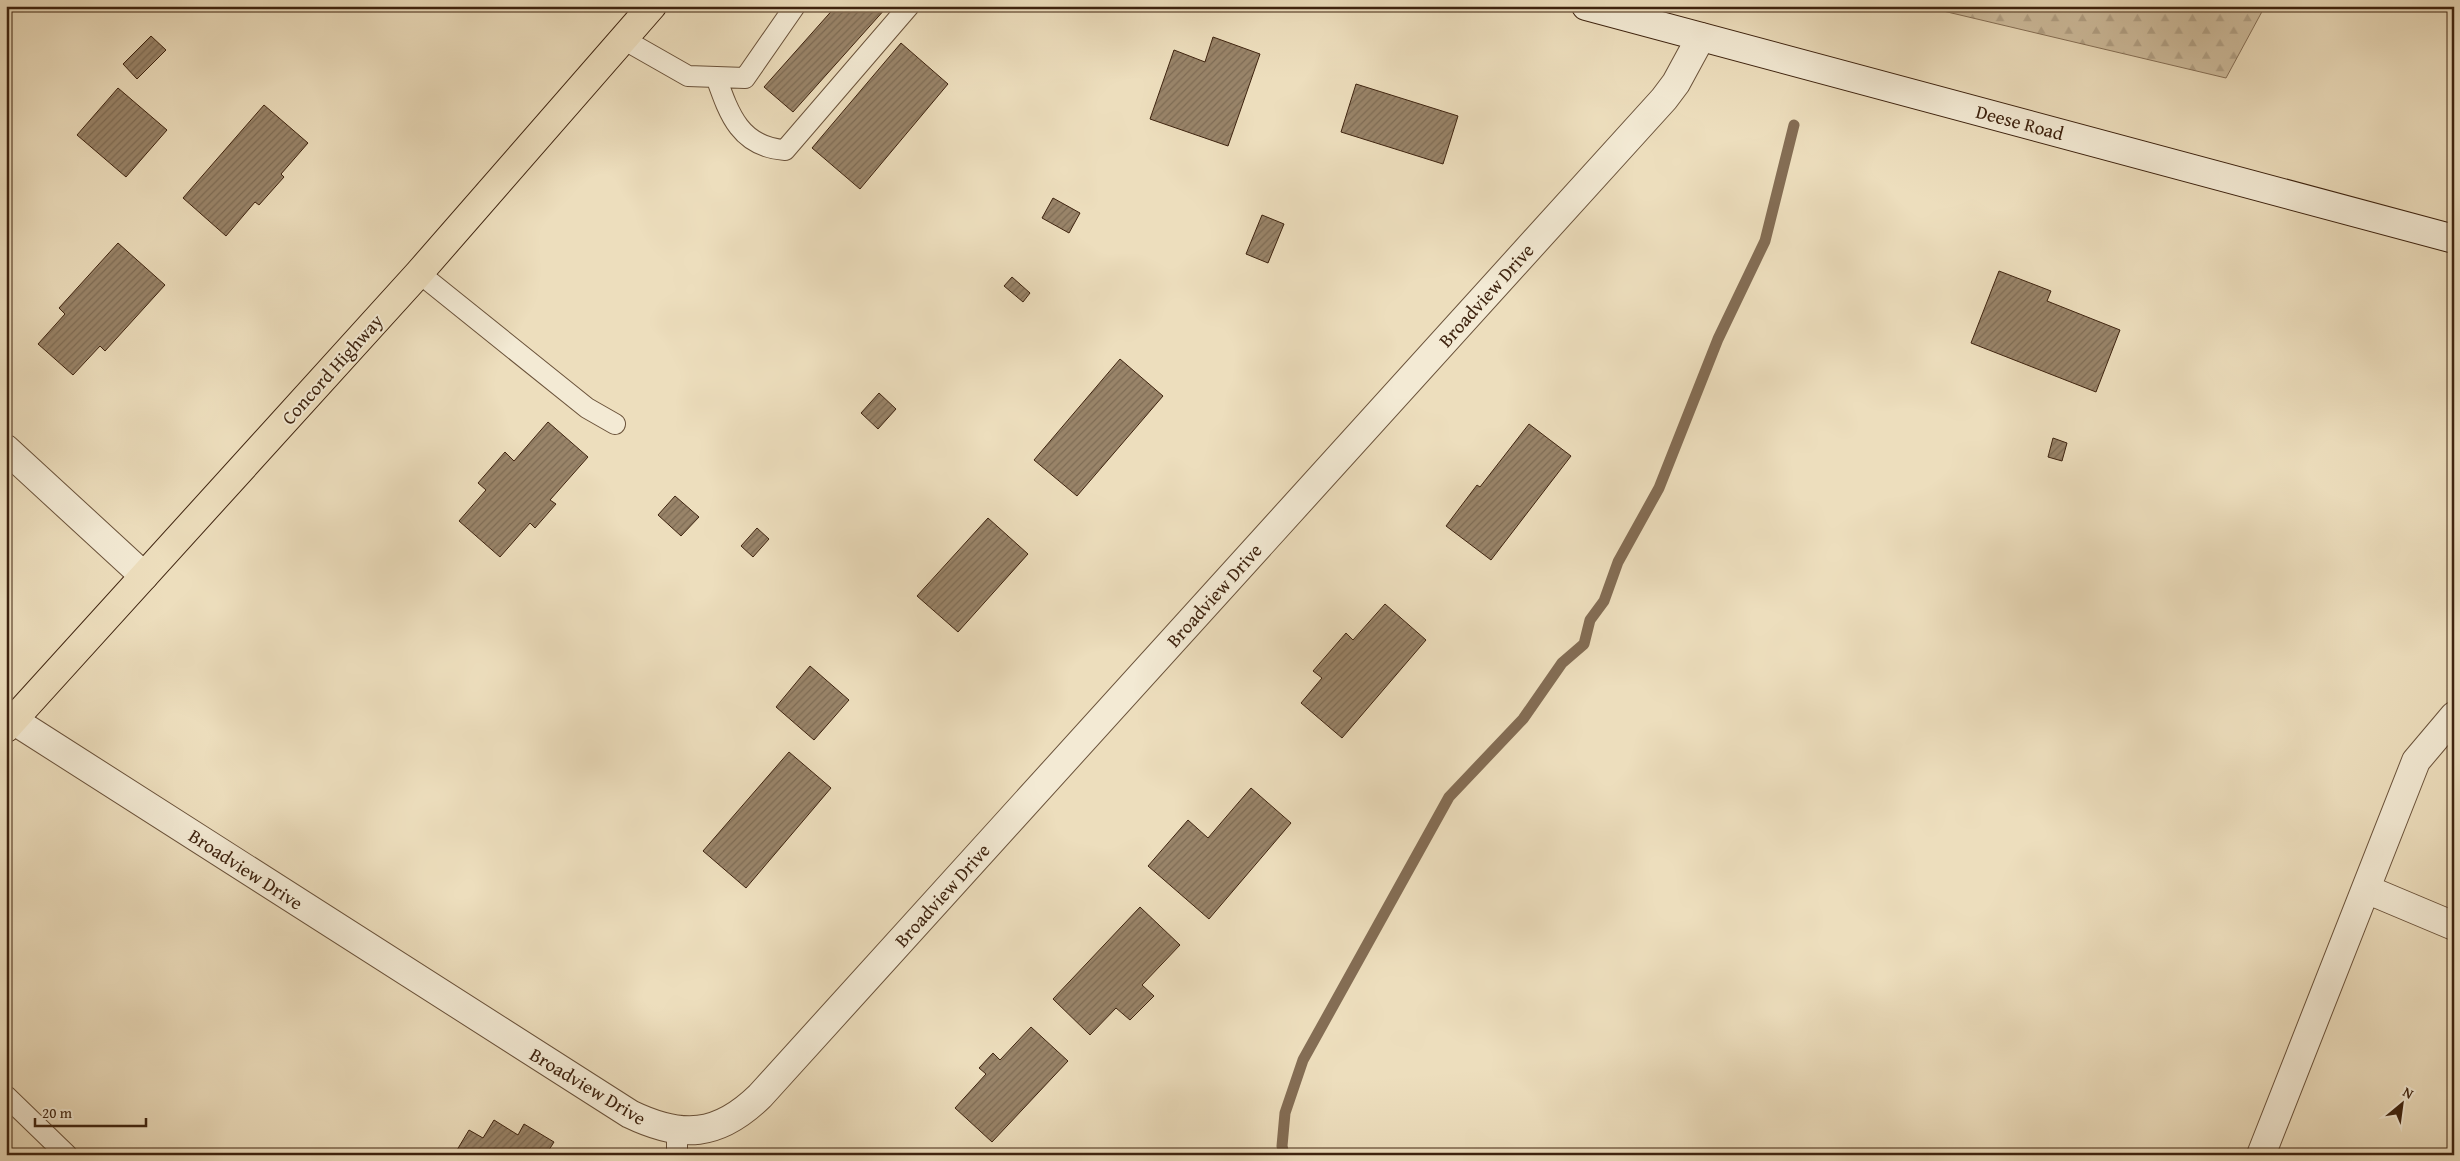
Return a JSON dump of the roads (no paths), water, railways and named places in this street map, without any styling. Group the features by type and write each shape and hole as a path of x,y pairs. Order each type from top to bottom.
{"highway":[{"name":"Concord Highway","path":"10,724 419,273 652,6"}],"street":[{"name":"Deese Road","path":"1586,6 2454,239"},
{"name":"Broadview Drive","path":"10,724 630,1114 653,1125 677,1143 701,1131 723,1124 744,1111 760,1096 1664,99 1676,83 1701,37"},
{"path":"6,449 144,576"},
{"path":"2261,1155 2416,761 2454,716"},
{"path":"2366,889 2454,926"}],"lane":[{"path":"624,39 688,76 745,78 794,6"},
{"path":"716,77 730,115 755,143 768,149 785,150 909,6"},
{"path":"419,273 587,408 615,424"},
{"path":"6,1096 67,1155"}],"waterway":[{"path":"1284,1155 1282,1146 1285,1113 1303,1060 1449,797 1523,719 1562,663 1584,644 1590,620 1604,601 1618,562 1659,488 1718,339 1765,241 1794,125"}]}
